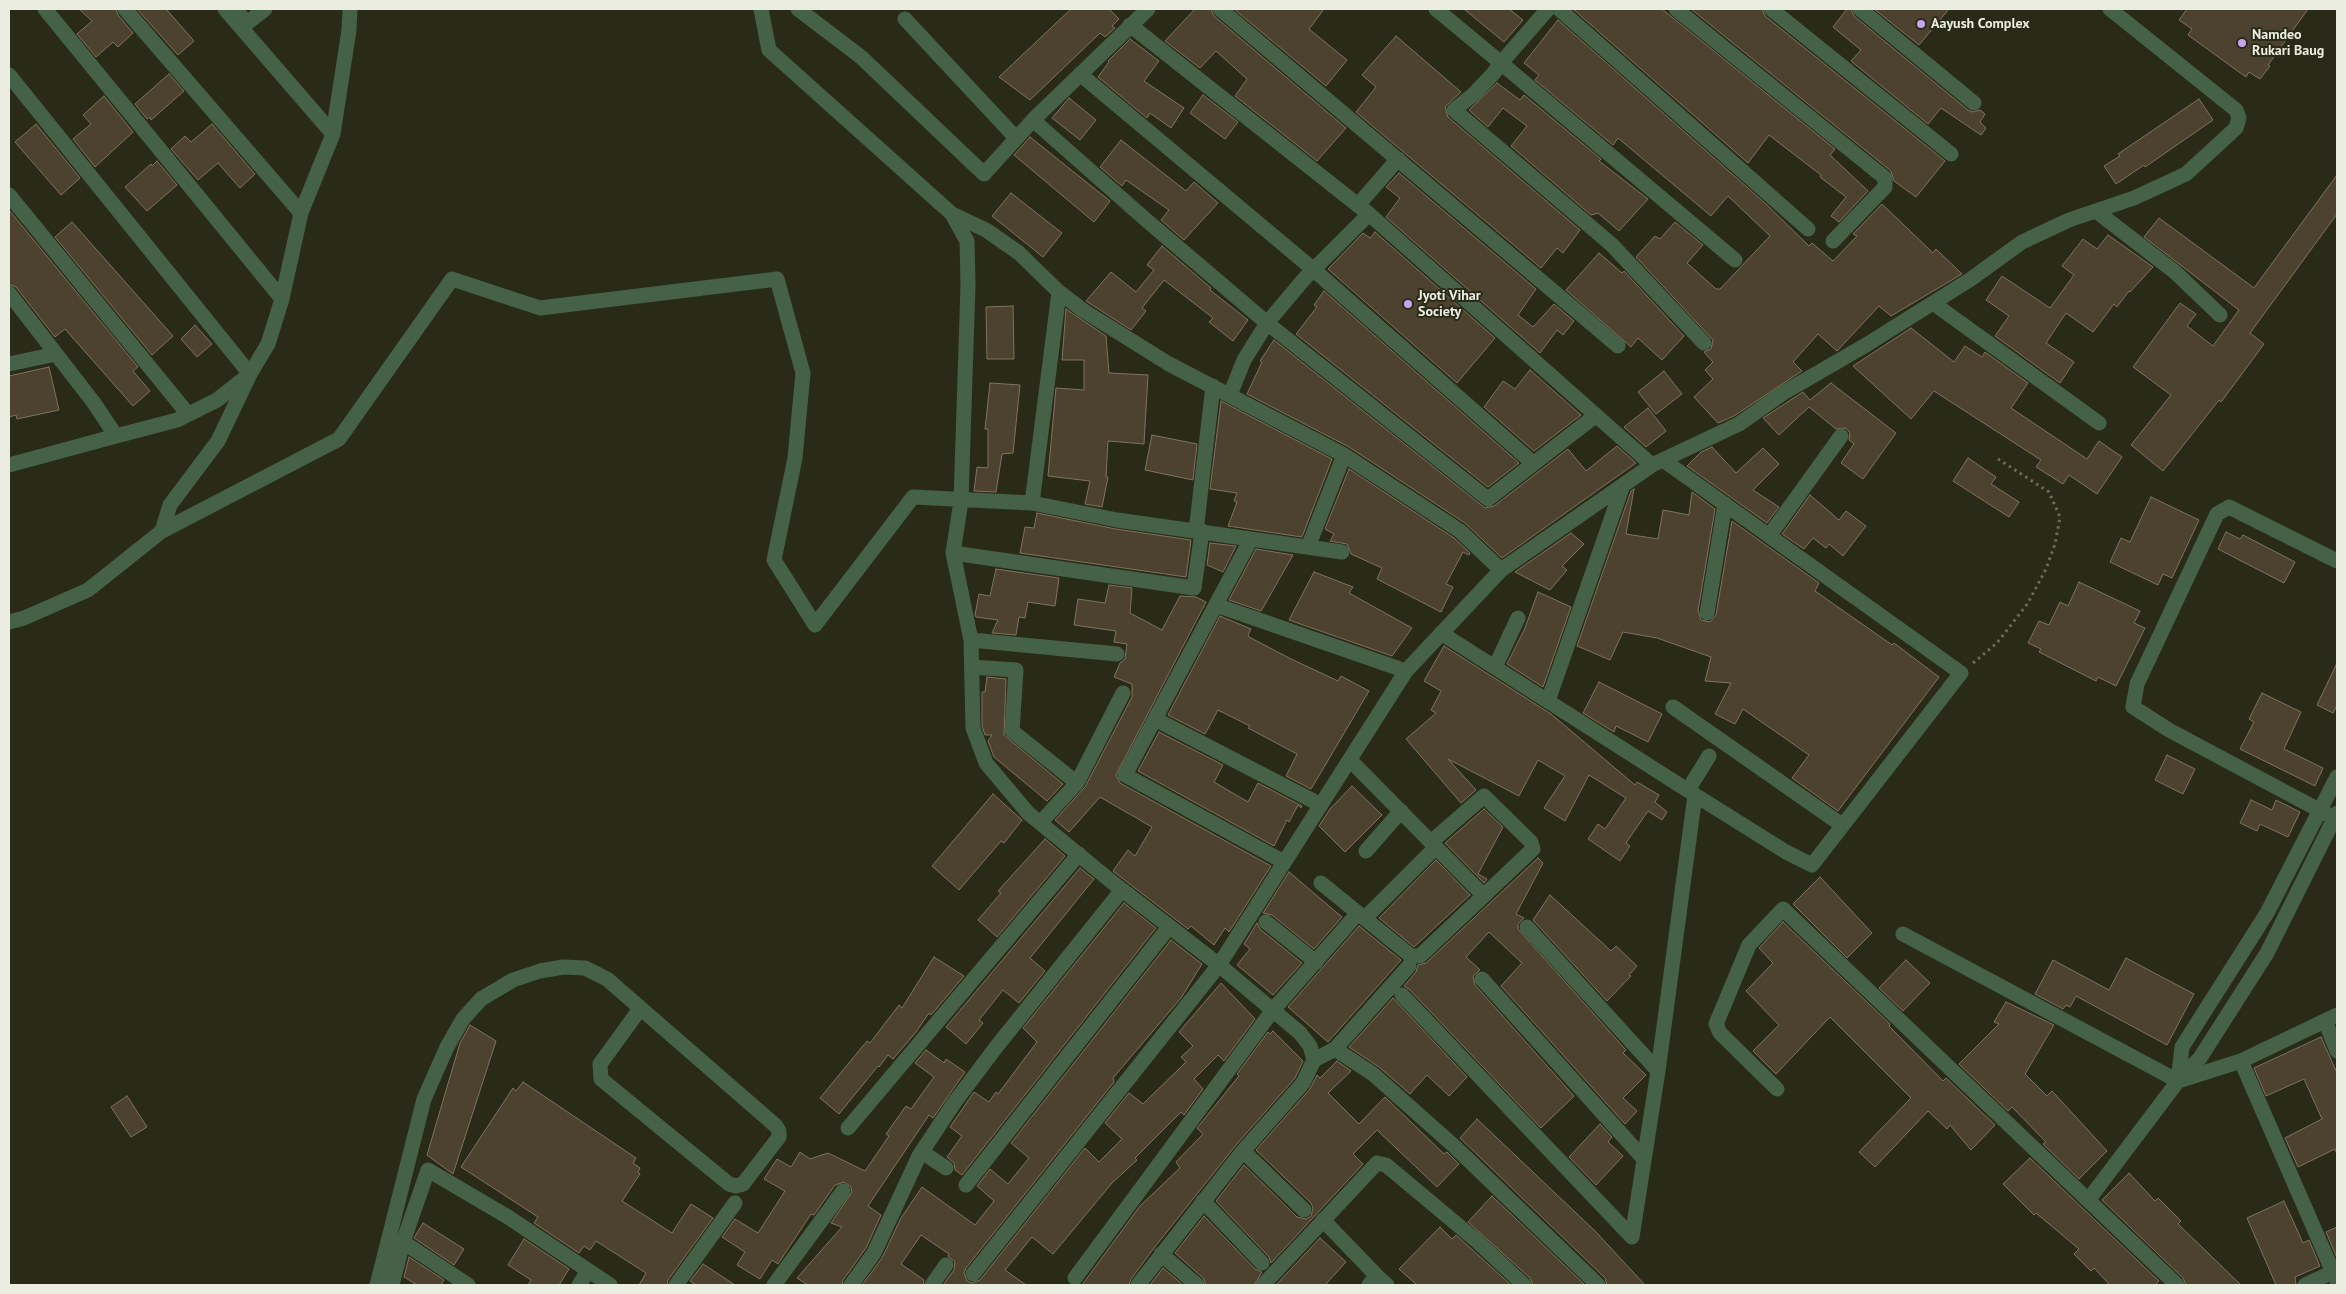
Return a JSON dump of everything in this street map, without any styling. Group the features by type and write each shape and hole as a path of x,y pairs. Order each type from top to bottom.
{"street":[{"path":"44,9 282,299"},
{"path":"125,9 302,213"},
{"path":"225,9 333,134"},
{"path":"235,9 247,23 266,9"},
{"path":"162,532 170,505 218,441 250,374 268,344 282,299 302,213 333,134 349,30 350,9"},
{"path":"761,9 769,50 952,214 986,230 1019,253 1059,292 1084,311 1169,364 1344,455 1460,532 1501,570"},
{"path":"798,9 861,57 984,174 1032,120 1148,9"},
{"path":"1220,9 1618,346"},
{"path":"1436,9 1735,260"},
{"path":"1548,9 1493,74 1474,94 1454,110 1612,245 1704,343"},
{"path":"1559,9 1808,229"},
{"path":"1676,9 1885,178 1885,187 1833,241"},
{"path":"1771,9 1952,154"},
{"path":"1860,9 1974,103"},
{"path":"974,1274 1219,965 1406,671 1501,570 1657,462 1739,424 1783,393 1933,302 2022,242 2096,211 2134,198 2186,174 2236,128 2239,118 2236,110 2110,9"},
{"path":"905,19 1016,138"},
{"path":"1130,25 1363,210 1595,416 1657,462 1725,504 1961,673 1812,865 1786,852 1441,633"},
{"path":"1080,74 1314,270 1532,463"},
{"path":"9,75 250,374"},
{"path":"1032,120 1267,323 1488,499 1595,416"},
{"path":"1230,395 1244,360 1267,323 1314,270 1363,210 1398,159"},
{"path":"9,195 188,414"},
{"path":"2096,211 2175,272 2220,315"},
{"path":"952,214 967,241 968,286 961,501 953,553 971,640 973,728 986,763 1028,814 1219,965 1300,1033 1310,1046 1314,1060"},
{"path":"9,622 24,618 88,590 162,532 339,439 452,279 540,308 777,279 804,373 795,458 774,560 814,625 913,497 1032,504 1117,520 1342,552"},
{"path":"1032,504 1059,292"},
{"path":"11,299 94,402 116,436"},
{"path":"1933,302 2099,423"},
{"path":"9,364 56,354"},
{"path":"9,465 177,420 217,400 250,374"},
{"path":"953,553 1194,588 1213,386"},
{"path":"1769,536 1841,436"},
{"path":"1308,547 1344,455"},
{"path":"1548,701 1624,484"},
{"path":"1707,613 1725,504"},
{"path":"2331,814 2168,730 2133,707 2137,684 2217,514 2229,507 2337,561"},
{"path":"1251,539 1125,775 1284,862"},
{"path":"1216,605 1406,671"},
{"path":"1495,667 1518,618"},
{"path":"971,640 1117,654"},
{"path":"972,667 1016,670 1012,731 1077,783"},
{"path":"1040,823 1077,783 1123,693"},
{"path":"1673,707 1842,825"},
{"path":"1155,719 1321,804"},
{"path":"1402,995 1632,1237 1658,1071 1691,792 1709,756"},
{"path":"1350,760 1484,896"},
{"path":"2089,1199 2178,1081 2200,1058 2267,953 2331,814 2337,777"},
{"path":"1075,1278 1273,1010 1316,962 1362,916 1434,845 1482,797 1489,798 1531,842 1533,849 1420,956 1416,957 1362,916 1320,883"},
{"path":"1366,851 1401,812"},
{"path":"2178,1081 2182,1047 2331,814"},
{"path":"848,1128 1079,854"},
{"path":"851,1285 874,1253 922,1152 954,1103 996,1046 1122,890"},
{"path":"1777,1089 1720,1034 1716,1024 1750,945 1783,909 1786,909 2177,1285"},
{"path":"1266,922 1316,962"},
{"path":"966,1185 1169,927"},
{"path":"1527,927 1658,1071"},
{"path":"1903,934 2178,1081 2241,1062 2331,1018 2337,1050"},
{"path":"1138,1285 1243,1151 1303,1083 1314,1060 1335,1049 1409,966"},
{"path":"377,1285 424,1099 447,1047 463,1019 481,999 513,980 540,971 563,967 585,968 606,979 779,1131 779,1137 743,1184 736,1186 729,1184 601,1079 600,1064 640,1009"},
{"path":"1482,979 1643,1158"},
{"path":"1335,1049 1372,1074 1454,1146 1598,1285"},
{"path":"2241,1062 2336,1275 2305,1285"},
{"path":"1243,1151 1304,1210"},
{"path":"922,1152 946,1168"},
{"path":"1263,1285 1377,1162 1386,1165 1477,1241 1524,1285"},
{"path":"392,1285 403,1242 428,1170 508,1217 610,1285"},
{"path":"774,1285 843,1190"},
{"path":"1203,1201 1262,1264"},
{"path":"676,1285 735,1203"},
{"path":"1323,1220 1378,1282"},
{"path":"403,1242 468,1285"},
{"path":"1161,1254 1197,1285"},
{"path":"932,1285 946,1265"},
{"path":"579,1285 588,1271"}],"path":[{"path":"1961,673 1997,643 2028,603 2049,561 2055,544 2060,517 2049,492 1995,457"}],"building":[{"path":"79,9 116,9 118,15 133,33 118,47 113,42 96,57 77,34 92,21"},
{"path":"137,9 166,9 194,41 178,55"},
{"path":"1071,9 1109,9 1119,19 1112,26 1115,28 1105,37 1100,33 1030,100 999,77"},
{"path":"1195,9 1211,9 1214,16 1346,128 1317,161 1235,96 1247,79 1216,51 1200,68 1165,41"},
{"path":"1234,9 1324,9 1309,29 1347,60 1326,86"},
{"path":"1464,9 1509,9 1523,20 1504,42"},
{"path":"1573,9 1662,9 1835,149 1830,155 1868,191 1839,222 1831,216 1846,197 1820,177 1821,175 1769,135 1748,163"},
{"path":"1691,9 1762,9 1765,16 1945,161 1916,197 1894,181 1891,171"},
{"path":"1847,9 1851,9 1854,16 1968,110 1973,112 1980,110 1985,114 1980,122 1986,128 1981,135 1941,108 1928,124 1851,61 1861,50 1833,27"},
{"name":"Aayush Complex","path":"1874,9 1949,9 1919,45"},
{"name":"Namdeo Rukari Baug","path":"2187,9 2308,9 2260,79 2249,72 2246,77 2188,35 2192,29 2179,20"},
{"path":"1558,20 1766,204 1809,246 1812,243 1833,261 1857,236 1853,234 1882,204 1933,253 1936,249 1962,274 1891,316 1879,306 1837,351 1818,334 1793,362 1802,371 1734,416 1718,423 1694,397 1713,379 1705,370 1713,362 1704,352 1711,349 1713,340 1636,257 1655,236 1660,239 1675,222 1703,245 1687,263 1716,289 1720,289 1770,236 1728,196 1711,216 1618,138 1613,145 1535,80 1539,75 1524,63"},
{"path":"1396,36 1461,92 1445,107 1448,117 1580,230 1563,253 1557,248 1541,268 1356,112 1376,87 1362,75"},
{"path":"1130,39 1159,61 1144,81 1184,108 1171,128 1150,113 1147,118 1098,77 1108,61"},
{"path":"169,74 184,91 151,120 150,117 147,119 135,104"},
{"path":"1497,83 1520,100 1524,95 1601,159 1599,161 1648,199 1619,231 1598,213 1591,215 1511,146 1527,126 1503,108 1488,127 1469,110"},
{"path":"1203,95 1238,122 1225,139 1190,113"},
{"path":"104,96 133,132 95,167 73,139 91,124 83,115"},
{"path":"1069,98 1096,120 1080,140 1052,118"},
{"path":"2199,99 2213,120 2145,167 2144,165 2116,184 2104,166 2120,156 2118,154"},
{"path":"36,124 80,178 61,195 15,142"},
{"path":"212,124 255,174 240,188 218,163 198,180 171,149 185,136 191,142"},
{"path":"1030,137 1110,201 1094,222 1014,155"},
{"path":"1121,140 1186,191 1194,182 1218,203 1184,240 1161,220 1169,210 1126,180 1122,186 1100,167"},
{"path":"157,161 177,185 147,211 125,187"},
{"path":"1399,173 1536,289 1518,315 1533,327 1554,304 1574,321 1563,335 1557,330 1540,353 1386,217 1400,198 1386,187"},
{"path":"2337,175 2337,214 2250,333 2264,344 2221,402 2219,400 2163,471 2131,445 2171,395 2133,367 2180,303 2196,314 2187,326 2213,346 2239,310 2144,237 2159,218 2254,288"},
{"path":"1011,193 1062,233 1043,257 992,216"},
{"path":"9,210 138,367 133,371 150,391 133,406 65,329 55,337 16,287 9,284"},
{"path":"72,222 173,336 152,355 55,237"},
{"name":"Jyoti Vihar Society","path":"1375,232 1495,338 1457,383 1328,269 1363,233 1370,238"},
{"path":"2108,235 2153,267 2129,291 2117,307 2114,304 2093,332 2066,313 2046,343 2074,362 2060,383 1995,336 2009,316 1986,300 2002,276 2050,308 2074,275 2062,266 2083,239 2097,249"},
{"path":"1162,246 1211,288 1210,290 1248,320 1233,341 1209,322 1213,318 1164,280 1142,308 1146,311 1131,330 1086,301 1111,272 1136,292 1154,270 1147,265"},
{"path":"1599,253 1622,273 1624,271 1684,336 1662,360 1638,338 1631,347 1566,290"},
{"path":"1324,291 1519,463 1488,487 1296,334 1317,307 1314,305"},
{"path":"1013,306 1014,359 987,359 986,307"},
{"path":"1066,309 1106,336 1109,373 1148,375 1144,444 1108,441 1106,477 1108,477 1102,507 1085,504 1090,481 1048,476 1056,388 1084,390 1084,360 1062,360"},
{"path":"195,325 212,344 197,357 181,339"},
{"path":"1911,328 1954,362 1965,346 1982,357 1985,352 2028,383 2011,408 2087,459 2099,441 2122,457 2097,494 2069,475 2063,484 2036,467 2041,460 1934,391 1911,419 1853,366"},
{"path":"1274,340 1485,508 1494,506 1568,449 1586,471 1617,446 1636,463 1502,558 1465,523 1349,447 1247,394 1262,362 1260,361"},
{"path":"49,367 59,410 17,419 16,415 9,417 9,376"},
{"path":"1530,370 1581,415 1534,451 1484,407 1503,381 1515,389"},
{"path":"1664,371 1682,394 1656,414 1638,392"},
{"path":"990,383 1020,385 1013,453 1002,454 996,492 974,491 977,467 988,468 988,429 985,429"},
{"path":"1831,383 1896,433 1863,479 1841,463 1854,444 1849,440 1850,433 1846,428 1836,429 1809,407 1779,435 1763,418 1803,392 1810,400"},
{"path":"1221,401 1332,459 1302,537 1228,526 1237,502 1234,501 1237,493 1210,489"},
{"path":"1648,408 1666,431 1646,447 1624,427"},
{"path":"1152,435 1197,444 1193,480 1145,470"},
{"path":"1712,447 1736,473 1763,448 1779,464 1753,490 1779,507 1767,523 1687,466 1701,452"},
{"path":"1968,458 1996,477 1991,484 2019,502 2009,517 1953,481"},
{"path":"1349,469 1454,538 1470,553 1469,555 1463,552 1446,584 1453,587 1441,612 1377,579 1382,568 1351,554 1347,544 1330,541 1334,534 1325,529"},
{"path":"1634,489 1626,534 1658,539 1663,510 1689,515 1692,492 1715,509 1698,611 1701,620 1710,622 1716,615 1732,521 1819,583 1815,591 1892,645 1894,643 1939,677 1838,811 1792,778 1809,755 1743,709 1735,724 1715,714 1731,683 1705,681 1711,657 1657,638 1623,632 1610,660 1577,646 1631,491"},
{"path":"1810,495 1839,520 1846,511 1866,526 1843,556 1829,544 1826,548 1813,538 1804,549 1782,534"},
{"path":"2151,497 2199,520 2172,578 2163,574 2158,585 2110,562 2121,538 2130,542"},
{"path":"1037,513 1116,529 1191,540 1186,577 1020,553 1025,527 1034,528"},
{"path":"2226,532 2240,539 2243,535 2295,562 2284,583 2218,549"},
{"path":"1571,533 1584,544 1562,566 1567,570 1550,590 1515,572"},
{"path":"1210,543 1236,546 1223,572 1207,565"},
{"path":"1256,549 1293,555 1261,611 1229,600"},
{"path":"996,569 1059,578 1055,606 1028,602 1025,618 1019,617 1016,635 992,633 998,620 976,617 975,615 979,594 990,596"},
{"path":"1314,572 1353,587 1349,593 1412,628 1392,656 1289,620"},
{"path":"2079,582 2140,611 2134,623 2145,628 2116,686 2098,677 2096,681 2039,652 2041,649 2028,643 2039,621 2049,625 2060,602 2068,606"},
{"path":"1109,585 1132,588 1130,613 1162,630 1180,596 1196,597 1206,602 1116,775 1120,783 1271,866 1229,932 1225,928 1214,945 1191,926 1188,929 1113,871 1128,850 1135,856 1152,827 1100,797 1069,832 1055,820 1085,787 1132,697 1132,684 1114,677 1120,663 1125,659 1127,644 1114,642 1116,631 1074,625 1078,599 1105,603"},
{"path":"1538,592 1571,607 1543,687 1507,664 1525,628"},
{"path":"1220,616 1251,629 1249,637 1289,658 1338,681 1341,676 1369,691 1311,789 1286,776 1297,754 1248,728 1250,726 1218,710 1205,734 1168,715"},
{"path":"1444,646 1551,714 1635,785 1637,782 1659,795 1655,802 1667,812 1662,820 1648,811 1626,843 1630,846 1620,861 1588,839 1598,824 1605,829 1626,798 1589,775 1565,821 1544,808 1565,776 1538,760 1519,796 1448,759 1476,790 1461,803 1406,739 1436,713 1431,710 1441,691 1424,681"},
{"path":"2337,663 2337,705 2333,713 2317,705"},
{"path":"987,677 1006,679 1004,735 1063,784 1047,801 994,757 988,741 992,735 985,735 982,726 982,692 985,692"},
{"path":"1599,682 1662,714 1648,742 1616,726 1614,732 1583,713"},
{"path":"2262,693 2301,712 2284,749 2323,768 2315,786 2240,749 2254,722 2249,719"},
{"path":"1159,732 1223,765 1214,782 1248,802 1258,783 1302,806 1301,808 1298,805 1289,822 1287,820 1274,846 1138,771"},
{"path":"2167,755 2195,769 2183,794 2155,780"},
{"path":"1352,786 1382,815 1345,852 1319,826 1330,809"},
{"path":"993,794 1022,820 1004,843 1001,841 959,890 932,866"},
{"path":"2251,800 2272,810 2276,800 2300,812 2288,837 2260,824 2257,831 2240,823"},
{"path":"1484,809 1503,827 1478,874 1487,879 1484,883 1445,843"},
{"path":"1045,839 1065,856 997,937 978,920 1001,893 998,891"},
{"path":"1538,858 1543,863 1516,914 1524,918 1518,924 1518,929 1626,1050 1623,1053 1646,1075 1623,1098 1637,1111 1625,1124 1501,986 1522,963 1489,932 1466,957 1480,970 1473,976 1475,985 1574,1096 1541,1128 1409,989 1404,986 1416,972 1418,965 1426,963"},
{"path":"1436,860 1470,895 1414,947 1379,918"},
{"path":"1080,868 1094,879 1030,958 1045,971 1019,1003 1003,990 979,1020 983,1023 966,1044 946,1027"},
{"path":"1289,872 1342,917 1314,949 1272,915 1263,913"},
{"path":"1820,877 1872,933 1847,958 1793,904"},
{"path":"1550,895 1611,951 1616,946 1637,966 1629,975 1631,976 1607,1001 1533,920"},
{"path":"1124,903 1156,928 962,1175 955,1170 954,1163 947,1157 962,1136 950,1127 974,1092 989,1102 996,1092 998,1094 1037,1042 1023,1028"},
{"path":"1783,922 1890,1024 1889,1026 1943,1081 1946,1078 1995,1125 1971,1150 1950,1125 1947,1129 1928,1111 1875,1167 1859,1152 1911,1098 1830,1017 1776,1074 1753,1051 1779,1025 1746,991 1773,963 1759,948"},
{"path":"1257,923 1260,929 1302,963 1273,995 1237,965 1250,949 1244,944"},
{"path":"1359,926 1401,960 1328,1042 1288,1007"},
{"path":"1171,940 1202,964 1181,998 1113,1078 1114,1082 966,1268 964,1273 967,1281 972,1283 980,1280 1085,1148 1099,1162 1122,1139 1105,1123 1129,1093 1143,1104 1186,1062 1181,1057 1193,1046 1179,1032 1221,983 1255,1019 1224,1061 1218,1055 1194,1079 1203,1089 1184,1115 1181,1112 1135,1158 1137,1160 1112,1183 1053,1254 1032,1237 1005,1270 1026,1285 943,1285 954,1270 955,1262 948,1256 949,1254 921,1235 901,1264 924,1280 923,1285 862,1285 882,1258 901,1218 922,1187 975,1225 994,1201 977,1186 990,1169 1008,1184 1029,1158 1011,1143"},
{"path":"934,957 964,976 931,1015 929,1013 893,1059 888,1055 878,1066 839,1114 820,1098 867,1041 870,1043 899,1005 902,1008"},
{"path":"2126,958 2194,994 2167,1045 2076,996 2070,1007 2066,1005 2063,1009 2035,994 2053,960 2109,990"},
{"path":"1906,960 1930,983 1903,1011 1879,988"},
{"path":"1393,998 1467,1077 1449,1096 1427,1075 1410,1094 1379,1067 1349,1047"},
{"path":"2006,1002 2054,1025 2025,1074 2047,1096 2052,1091 2107,1151 2079,1179 2043,1144 2046,1142 2012,1107 2008,1111 1959,1064 1999,1024 1994,1022"},
{"path":"470,1025 496,1041 453,1174 427,1155 460,1043"},
{"path":"1273,1031 1303,1061 1295,1078 1236,1145 1154,1248 1131,1279 1129,1285 1082,1285 1140,1206 1180,1168 1176,1162 1203,1134 1197,1128 1239,1076 1237,1074 1268,1032 1270,1034"},
{"path":"2321,1037 2337,1073 2337,1154 2335,1149 2298,1167 2285,1138 2322,1119 2304,1079 2266,1096 2254,1068"},
{"path":"926,1050 944,1063 946,1059 965,1072 933,1118 929,1115 868,1206 881,1215 866,1248 843,1280 842,1285 808,1285 797,1278 842,1227 831,1223 852,1192 851,1187 844,1182 835,1185 814,1215 811,1214 778,1264 772,1260 760,1279 737,1265 745,1252 722,1237 735,1219 758,1233 785,1191 764,1179 777,1159 791,1167 800,1152 810,1159 828,1153 865,1171 889,1136 886,1134 906,1106 911,1109 934,1077 915,1063"},
{"path":"1337,1061 1351,1071 1328,1093 1359,1124 1385,1097 1444,1154 1447,1152 1459,1164 1437,1187 1377,1130 1353,1154 1363,1164 1271,1263 1269,1257 1216,1201 1244,1165 1297,1217 1306,1219 1311,1216 1313,1208 1311,1203 1256,1150 1310,1089 1317,1075 1320,1078"},
{"path":"523,1082 636,1158 633,1163 640,1168 638,1172 640,1174 622,1201 672,1233 691,1204 713,1218 668,1280 667,1285 639,1285 646,1273 596,1241 590,1250 584,1246 579,1253 534,1223 538,1217 461,1167 513,1088 516,1091"},
{"path":"127,1096 147,1127 131,1137 111,1107"},
{"path":"1477,1119 1595,1231 1645,1285 1607,1285 1605,1278 1460,1138"},
{"path":"1600,1124 1612,1137 1608,1142 1623,1156 1596,1185 1569,1157"},
{"path":"2030,1158 2159,1281 2155,1285 2110,1285 2094,1268 2091,1271 2074,1254 2079,1249 2036,1213 2034,1215 2003,1184"},
{"path":"2129,1173 2155,1201 2158,1198 2181,1221 2178,1224 2241,1285 2186,1285 2183,1278 2102,1200"},
{"path":"1492,1196 1585,1285 1533,1285 1530,1278 1468,1222"},
{"path":"2284,1201 2303,1243 2309,1240 2320,1266 2295,1277 2296,1285 2276,1285 2247,1218"},
{"path":"1204,1216 1255,1269 1262,1272 1254,1285 1206,1285 1203,1278 1175,1253"},
{"path":"423,1223 464,1249 454,1265 414,1238"},
{"path":"1440,1227 1452,1239 1456,1235 1511,1285 1417,1285 1399,1269"},
{"path":"2337,1227 2337,1258 2326,1232"},
{"path":"1320,1238 1346,1262 1325,1285 1276,1285"},
{"path":"524,1239 569,1269 559,1285 528,1285 531,1280 508,1265"},
{"path":"409,1257 444,1280 441,1285 417,1285 404,1277"},
{"path":"703,1264 735,1285 696,1285 690,1281"},
{"path":"1163,1268 1183,1285 1150,1285"}],"place":[{"name":"Aayush Complex","path":"1921,24"},
{"name":"Namdeo Rukari Baug","path":"2242,43"},
{"name":"Jyoti Vihar Society","path":"1408,304"}]}
